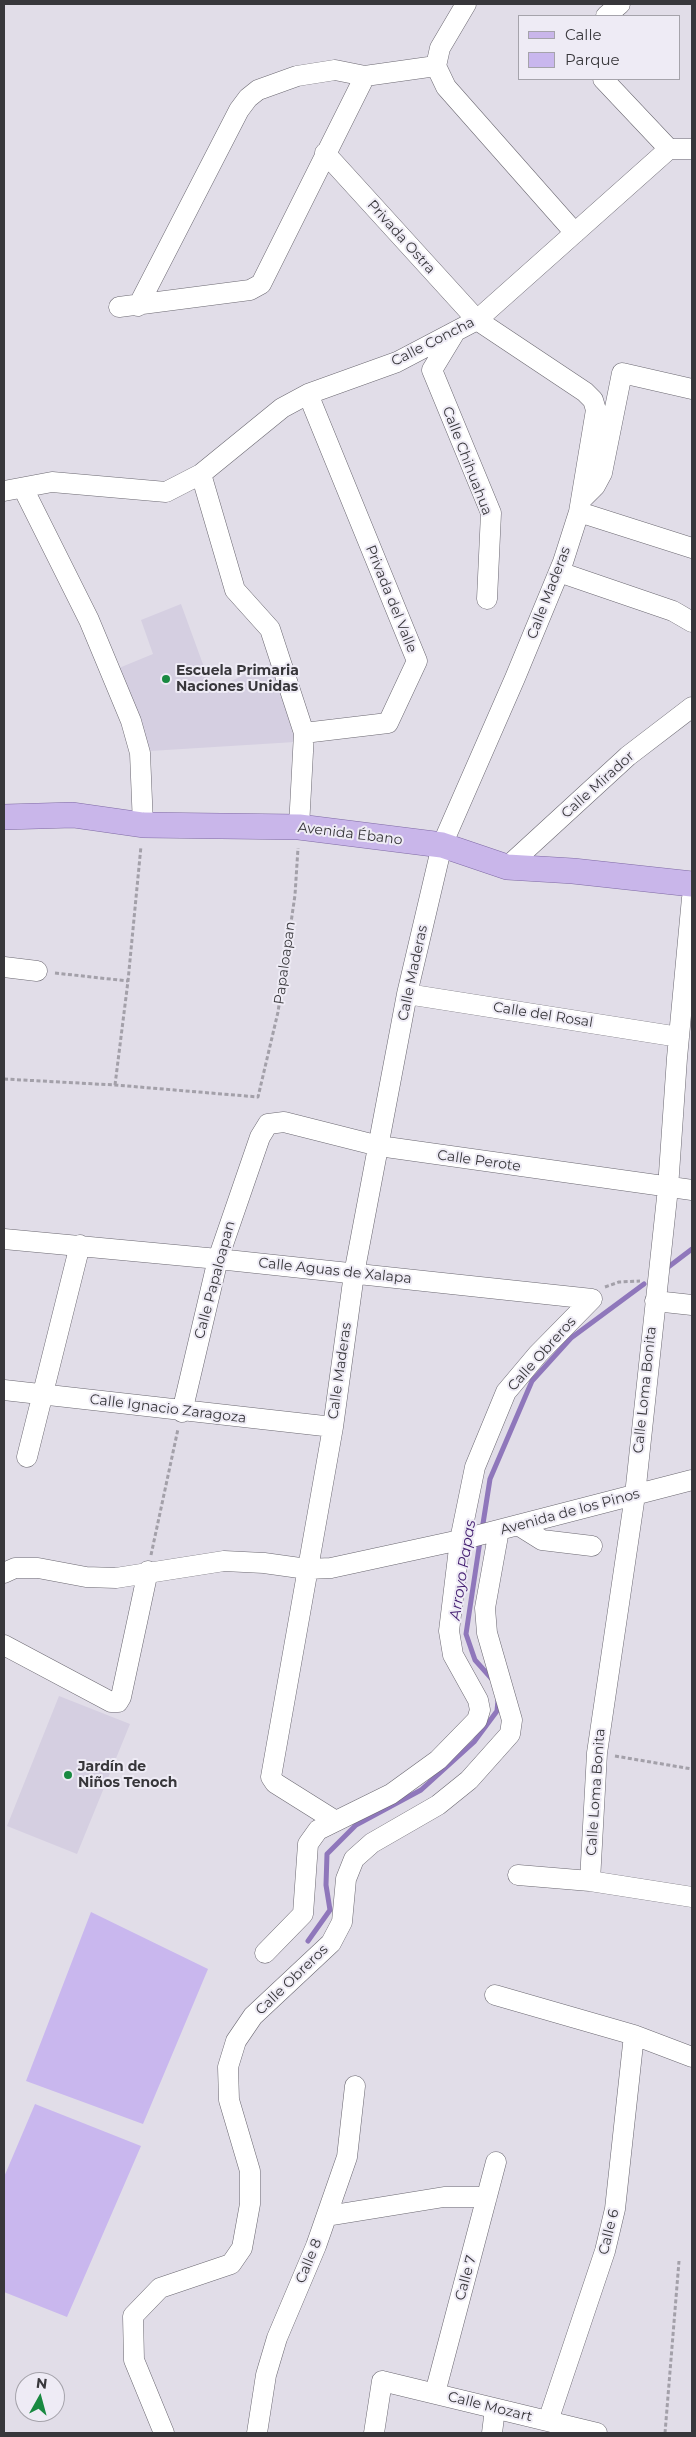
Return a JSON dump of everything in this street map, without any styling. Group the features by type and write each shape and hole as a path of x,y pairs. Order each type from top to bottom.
{"main road":[{"name":"Avenida Ébano","path":"4,817 73,815 143,825 299,827 442,845 507,867 572,871 692,884"}],"street":[{"path":"466,4 440,48 436,66 446,88 576,233"},
{"path":"607,15 620,4"},
{"path":"365,76 261,284 250,290 129,306 239,110 248,98 258,90 297,76 335,70 365,76 436,66"},
{"path":"603,80 669,149 692,149"},
{"name":"Calle Concha","path":"14,489 52,482 166,492 201,474 282,408 308,394 397,362 477,320 669,149"},
{"name":"Privada Ostra","path":"325,153 477,320 585,392 593,400"},
{"name":"Calle Chihuahua","path":"455,332 432,370 491,513 486,598"},
{"path":"692,389 622,373 602,473 580,506 692,548"},
{"name":"Privada del Valle","path":"304,733 388,723 417,661 308,394"},
{"name":"Calle Maderas","path":"334,1820 275,1783 271,1777 333,1427 354,1274 407,994 442,845 559,572 580,506 596,410 593,400"},
{"path":"201,474 235,590 270,629 304,733 299,827"},
{"path":"14,489 89,620 131,721 140,753 143,825"},
{"path":"559,572 673,611 692,622"},
{"name":"Calle Mirador","path":"507,867 628,756 692,707"},
{"name":"Calle Loma Bonita","path":"590,1881 597,1753 635,1495 658,1272 684,1059 678,1037 692,898"},
{"path":"4,967 36,971"},
{"name":"Calle del Rosal","path":"407,994 678,1037"},
{"name":"Calle Perote","path":"268,1124 284,1122 379,1146 692,1190"},
{"name":"Calle Papaloapan","path":"182,1412 218,1259 260,1137 268,1124"},
{"name":"Calle Aguas de Xalapa","path":"4,1239 218,1259 592,1299"},
{"path":"27,1456 44,1395 80,1245"},
{"name":"Calle Obreros","path":"164,2433 134,2360 133,2316 160,2288 231,2264 242,2248 250,2204 250,2171 229,2100 228,2067 236,2041 253,2016 331,1942 342,1922 346,1879 354,1859 372,1843 438,1806 469,1780 510,1734 512,1720 487,1633 475,1467 506,1392 538,1354 592,1299"},
{"path":"655,1301 692,1305"},
{"name":"Calle Ignacio Zaragoza","path":"4,1390 182,1412 333,1427"},
{"name":"Avenida de los Pinos","path":"4,1573 15,1568 38,1568 86,1577 116,1578 148,1571 224,1561 264,1563 308,1569 354,1565 692,1480"},
{"path":"518,1525 542,1540 592,1546"},
{"name":"Calle Obreros","path":"264,1952 303,1914 308,1844 318,1830 334,1820 391,1794 438,1760 477,1720 480,1710 478,1700 453,1655 450,1631 479,1535"},
{"path":"4,1645 111,1702 118,1702 121,1697 148,1571"},
{"path":"518,1875 590,1881 692,1897"},
{"path":"494,1995 634,2035 692,2057"},
{"name":"Calle 6","path":"548,2421 605,2251 615,2209 634,2035"},
{"name":"Calle 8","path":"257,2433 266,2375 277,2338 327,2216 347,2157 355,2086"},
{"name":"Calle 7","path":"435,2393 496,2162"},
{"path":"327,2216 444,2197 487,2197"},
{"name":"Calle Mozart","path":"374,2433 382,2381 597,2433"},
{"path":"492,2433 495,2409"}],"path":[{"path":"4,1079 115,1085 128,981 143,825"},
{"name":"Papaloapan","path":"115,1085 258,1097 279,1002 295,895 299,827"},
{"path":"36,971 128,981"},
{"path":"592,1299 602,1288 618,1282 638,1282 658,1272"},
{"path":"148,1571 182,1412"},
{"path":"597,1753 692,1769"},
{"path":"665,2433 679,2261"}],"shaded area":[{"name":"Escuela Primaria Naciones Unidas","path":"181,604 212,689 275,662 295,742 150,751 119,668 153,654 141,620"},
{"name":"Jardín de Niños Tenoch","path":"59,1696 130,1724 77,1854 7,1826"}],"green space":[{"path":"91,1912 208,1969 143,2124 26,2081"},
{"path":"35,2104 141,2146 67,2317 4,2292 4,2177"}],"waterway":[{"name":"Arroyo Papas","path":"667,1268 692,1249"},
{"name":"Arroyo Papas","path":"482,1530 490,1479 532,1381 571,1338 644,1284"},
{"name":"Arroyo Papas","path":"480,1541 466,1634 475,1660 491,1678"},
{"name":"Arroyo Papas","path":"308,1941 330,1910 326,1885 327,1854 356,1825 421,1790 474,1742 497,1711 498,1700"}],"place":[{"name":"Escuela Primaria Naciones Unidas","path":"166,679"},
{"name":"Jardín de Niños Tenoch","path":"68,1775"}]}
